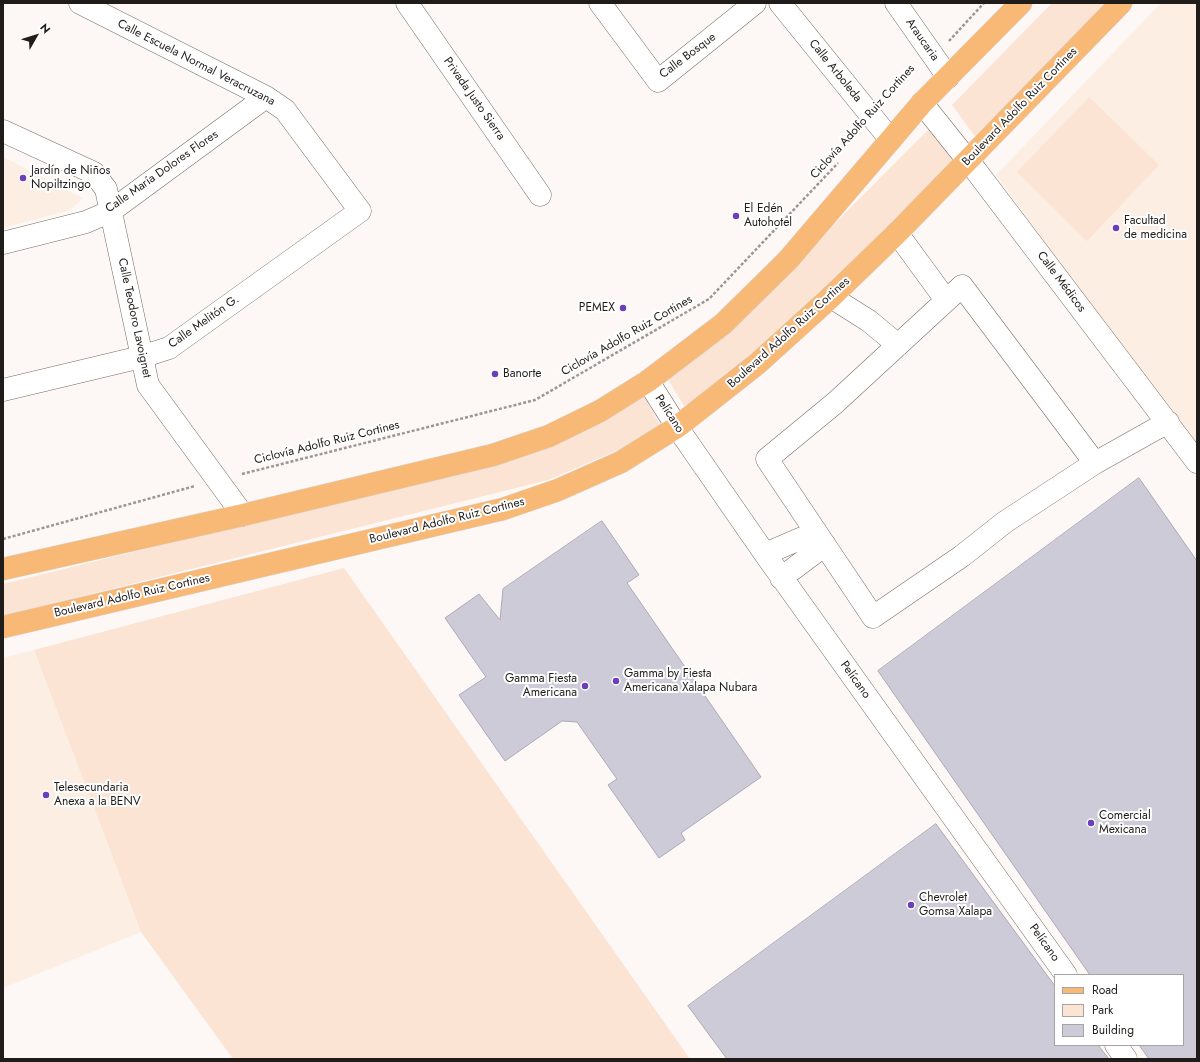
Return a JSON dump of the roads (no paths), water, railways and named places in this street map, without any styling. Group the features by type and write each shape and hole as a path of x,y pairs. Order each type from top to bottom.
{"main road":[{"path":"3,569 243,515 493,455 549,436 600,411 648,381 723,324 788,260 922,103 1021,3"},
{"name":"Boulevard Adolfo Ruiz Cortines","path":"3,627 503,509 558,490 621,462 677,428 757,364 832,297 897,233 1121,3"}],"street":[{"name":"Calle Escuela Normal Veracruzana","path":"80,3 266,98 285,110 360,211"},
{"name":"Privada Justo Sierra","path":"407,3 540,195"},
{"name":"Calle Bosque","path":"600,3 658,81 755,3"},
{"name":"Calle Arboleda","path":"780,3 890,139"},
{"name":"Araucaria","path":"896,3 948,76"},
{"name":"Calle María Dolores Flores","path":"3,243 86,222 111,211 266,98"},
{"name":"Calle Médicos","path":"922,103 968,160 1197,462"},
{"name":"Calle Teodoro Lavoignet","path":"3,131 94,173 106,189 148,385 243,515"},
{"name":"Calle Melitón G.","path":"3,390 141,357 169,348 360,211"},
{"path":"897,233 946,300"},
{"path":"1095,463 962,286 835,403 767,459 873,616 962,556 1005,522 1095,463 1168,422"},
{"path":"832,297 869,322 898,345"},
{"name":"Pelícano","path":"648,381 677,428 781,578 1065,974"},
{"path":"765,554 821,539"},
{"path":"781,578 821,539"},
{"path":"1117,1046 1126,1059"}],"place":[{"name":"Jardín de Niños Nopiltzingo","path":"23,178"},
{"name":"El Edén Autohotel","path":"736,216"},
{"name":"Facultad de medicina","path":"1116,228"},
{"name":"PEMEX","path":"623,308"},
{"name":"Banorte","path":"495,374"},
{"name":"Gamma by Fiesta Americana Xalapa Nubara","path":"616,681"},
{"name":"Gamma Fiesta Americana","path":"585,686"},
{"name":"Telesecundaria Anexa a la BENV","path":"46,795"},
{"name":"Comercial Mexicana","path":"1091,823"},
{"name":"Chevrolet Gomsa Xalapa","path":"911,905"}]}
